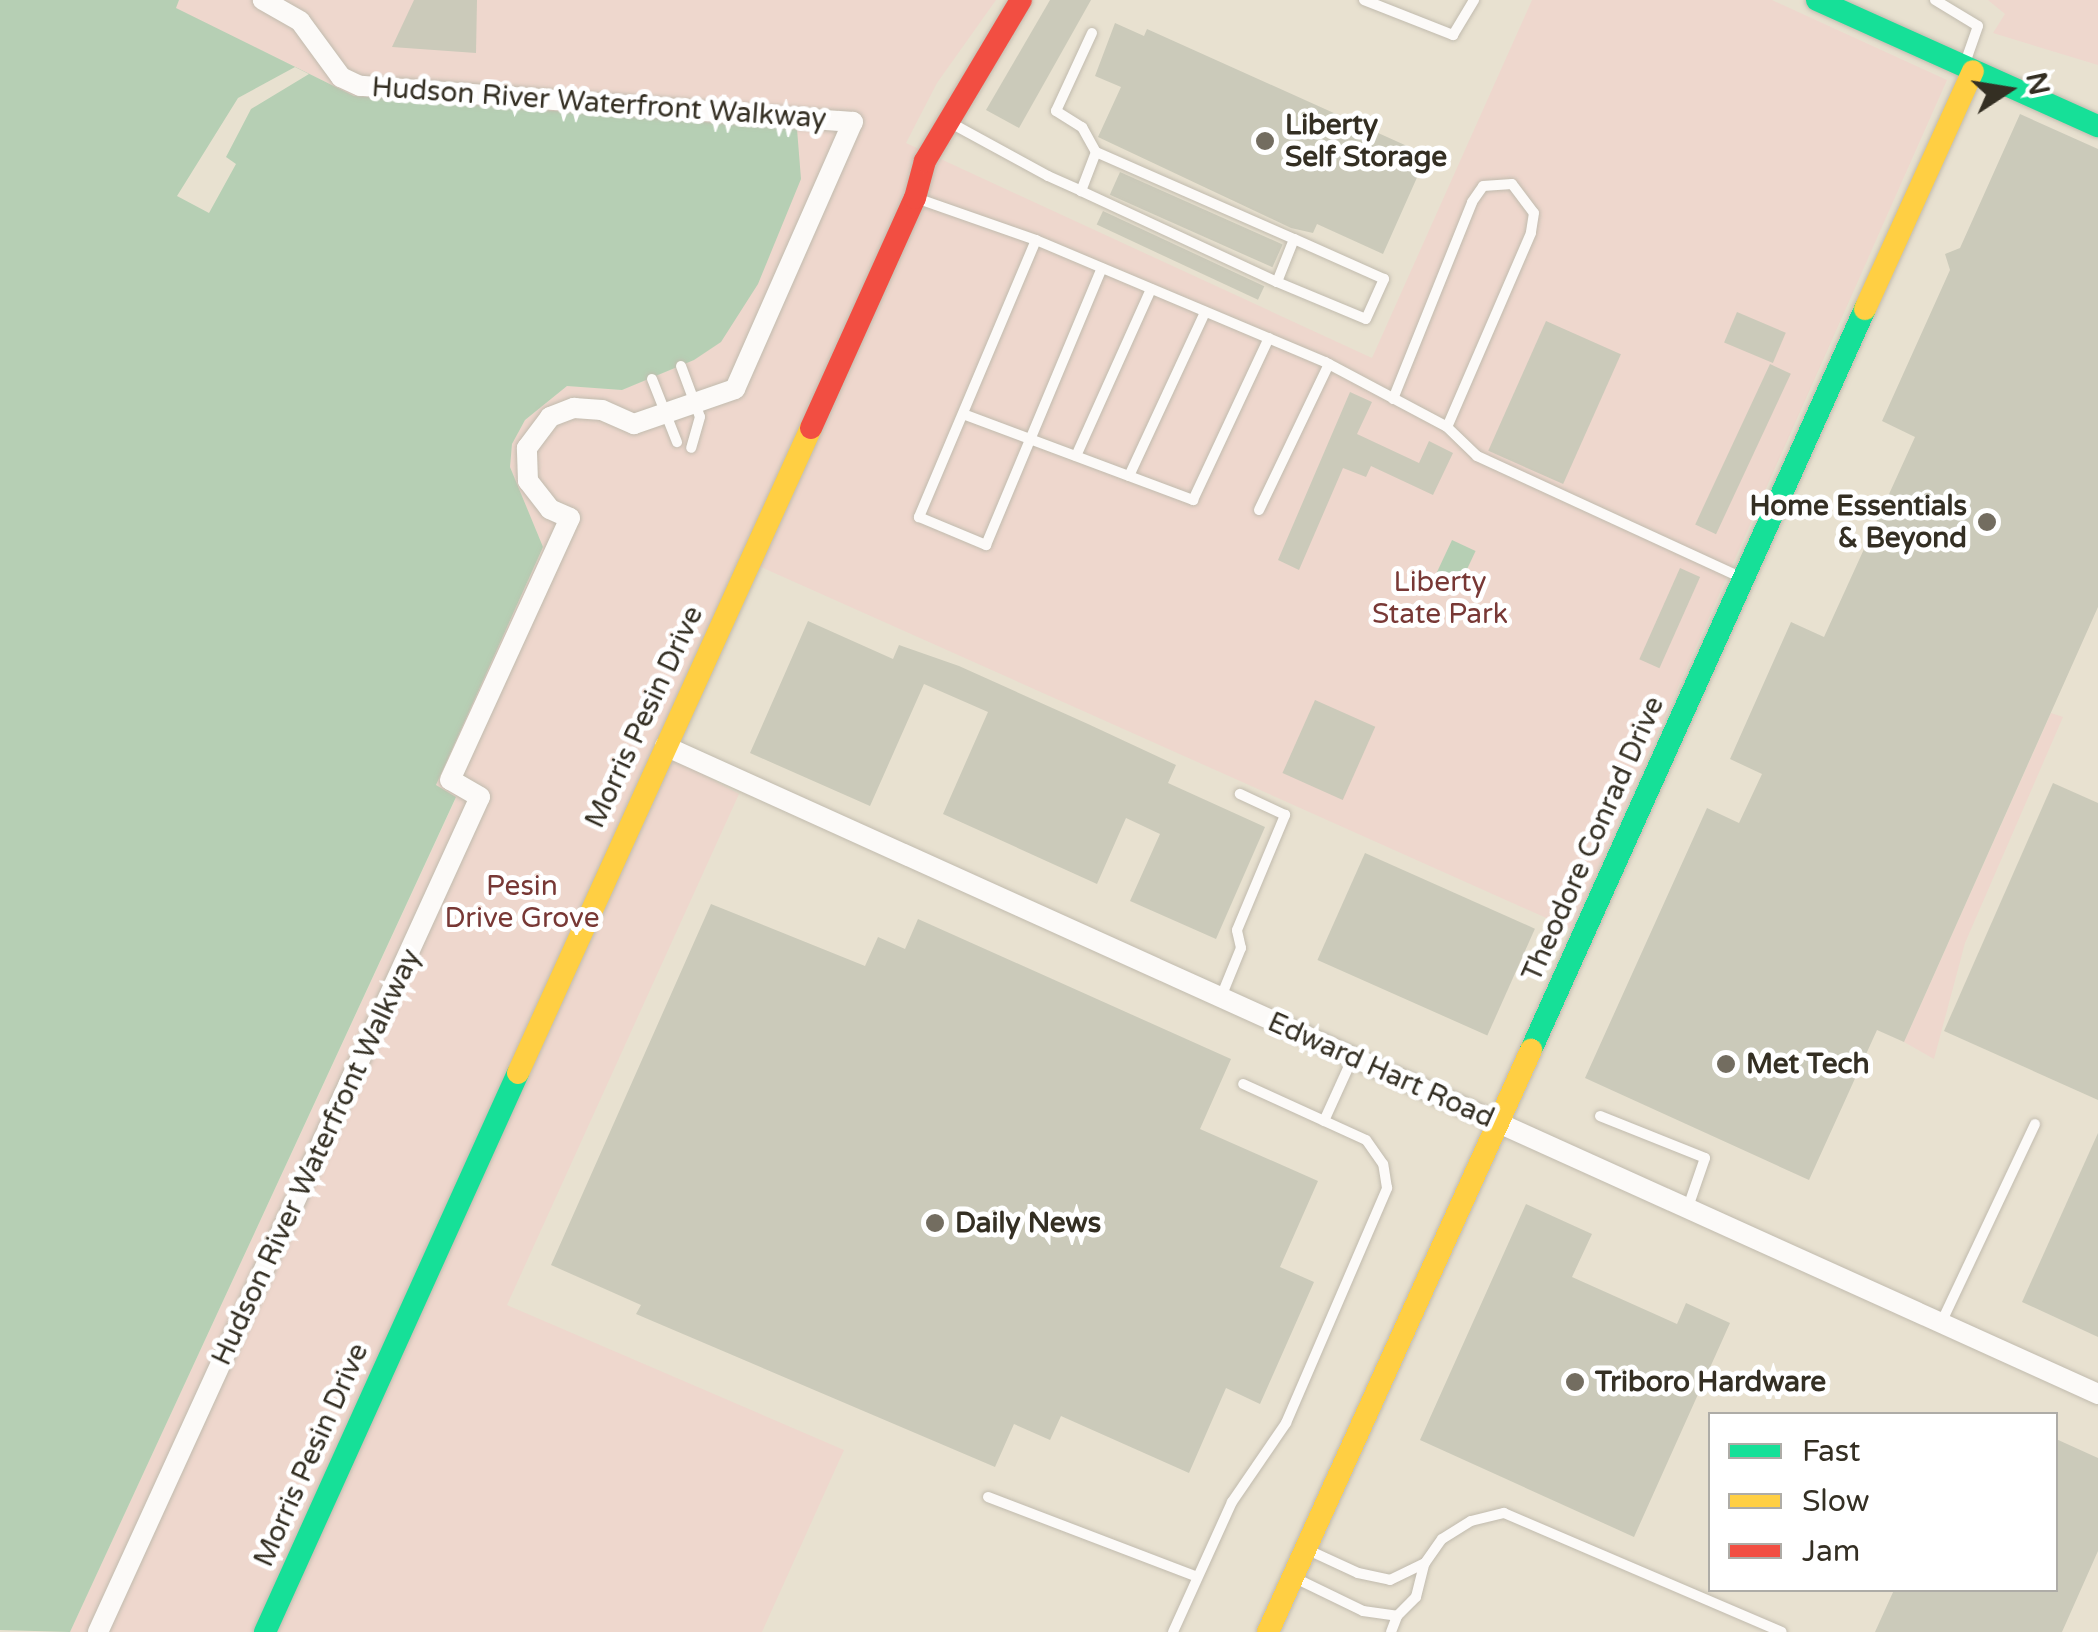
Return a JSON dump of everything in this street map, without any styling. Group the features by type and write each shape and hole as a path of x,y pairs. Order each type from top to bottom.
{"street":[{"name":"Hudson River Waterfront Walkway","path":"98,1632 480,797 450,780 570,518 550,509 528,481 527,448 550,417 574,408 602,410 634,424 735,389 852,122 360,86 341,77 300,21 263,0"},
{"name":"Morris Pesin Drive","path":"264,1632 915,198 946,120 1021,0"},
{"path":"1817,0 2098,126"},
{"name":"Theodore Conrad Drive","path":"1268,1632 1744,579 1968,69"},
{"name":"Edward Hart Road","path":"665,746 2098,1394"}],"lane":[{"path":"1364,0 1453,35 1474,0"},
{"path":"1935,0 1978,26 1968,69"},
{"path":"946,120 1082,191 1276,282 1366,319 1384,279 1096,152 1082,127 1056,111 1092,34"},
{"path":"1082,191 1096,152"},
{"path":"1393,399 1472,202 1484,186 1512,184 1534,213 1532,233 1447,426"},
{"path":"915,198 1036,240 1329,364 1447,426 1477,456 1744,579"},
{"path":"1276,282 1294,238"},
{"path":"1036,240 920,516 986,545 1102,268"},
{"path":"1076,456 1150,289"},
{"path":"1129,476 1205,312"},
{"path":"963,414 1193,500 1269,338"},
{"path":"1259,510 1329,364"},
{"path":"682,366 700,417 691,448"},
{"path":"652,379 677,442"},
{"path":"1221,998 1241,948 1238,930 1285,815 1240,794"},
{"path":"1324,1121 1353,1057"},
{"path":"1174,1632 1232,1502 1286,1423 1382,1212 1384,1164 1366,1140 1243,1084"},
{"path":"1600,1116 1705,1158 1687,1208"},
{"path":"1941,1323 2035,1124"},
{"path":"988,1497 1197,1578"},
{"path":"1391,1632 1398,1616 1416,1597 1424,1563 1442,1538 1471,1521 1504,1513 1782,1632"},
{"path":"1306,1549 1390,1580 1424,1563"},
{"path":"1293,1577 1363,1611 1398,1616"}],"green space":[{"name":"Liberty State Park","path":"179,0 996,0 937,83 906,143 1372,358 1532,0 1772,0 1947,80 1571,929 741,558 655,748 739,794 507,1305 844,1450 762,1632 70,1632 456,798 436,785 543,548 510,467 512,444 525,420 567,386 622,390 694,360 796,129 354,96 175,8"},
{"path":"1988,0 2098,0 2098,65 1993,33 2005,14"},
{"path":"2051,713 2063,717 1965,943 1934,1059 1904,1042"}],"shaded area":[{"path":"0,0 179,0 176,8 354,96 797,129 801,179 758,284 721,342 694,360 622,390 567,386 525,420 512,444 510,467 543,547 436,785 456,797 70,1632 0,1630"},
{"path":"1452,540 1476,551 1456,594 1432,583"}],"pier":[{"path":"295,67 309,74 251,109 226,157 236,164 209,213 177,196 238,98"}],"building":[{"path":"414,0 477,0 476,53 392,47"},
{"path":"1050,0 1091,0 1019,128 986,110"},
{"name":"Liberty Self Storage","path":"1115,23 1144,36 1147,29 1427,155 1383,254 1317,224 1313,233 1291,228 1098,137 1121,87 1095,76"},
{"name":"Home Essentials & Beyond","path":"2020,114 2098,149 2098,607 1904,1042 1877,1030 1809,1180 1585,1078 1707,808 1739,823 1762,774 1730,759 1791,622 1824,637 1915,437 1882,421 1950,270 1945,254 1960,248"},
{"path":"1120,172 1283,244 1272,267 1110,195"},
{"path":"1103,211 1264,286 1258,300 1097,225"},
{"path":"1737,312 1786,333 1773,363 1724,342"},
{"path":"1546,321 1621,354 1563,484 1488,451"},
{"path":"1770,364 1791,374 1716,534 1695,524"},
{"path":"1350,392 1372,402 1357,434 1419,463 1429,441 1453,453 1433,495 1371,466 1366,477 1343,468 1299,570 1278,560"},
{"path":"1680,568 1700,577 1659,668 1639,659"},
{"path":"808,621 893,659 899,645 959,666 1088,724 1176,765 1168,783 1265,827 1216,939 1130,901 1160,834 1126,818 1097,884 943,814 988,712 924,684 870,806 750,753"},
{"path":"1315,700 1375,727 1343,800 1282,773"},
{"path":"2053,783 2098,803 2098,1100 1944,1031"},
{"path":"1365,853 1535,929 1487,1036 1317,960"},
{"name":"Daily News","path":"711,904 865,966 878,937 905,949 918,919 1231,1059 1200,1129 1318,1181 1280,1267 1314,1282 1260,1404 1226,1388 1189,1473 1061,1416 1050,1440 1014,1424 995,1467 636,1314 641,1305 551,1265"},
{"path":"2098,1133 2098,1337 2022,1302"},
{"name":"Triboro Hardware","path":"1526,1204 1592,1234 1572,1277 1677,1324 1686,1303 1730,1323 1634,1537 1420,1440"},
{"path":"2058,1440 2098,1458 2098,1551 2062,1632 1875,1632 1893,1592 2058,1592"}],"traffic: fast":[{"path":"1817,0 2098,126"},
{"path":"1531,1050 1865,309"},
{"path":"265,1632 518,1073"}],"traffic: slow":[{"path":"1865,309 1973,71"},
{"path":"518,1073 811,428"},
{"path":"1268,1632 1531,1050"}],"traffic: jam":[{"path":"811,428 915,198 925,161 1021,0"}],"place":[{"name":"Liberty Self Storage","path":"1265,141"},
{"name":"Home Essentials & Beyond","path":"1987,522"},
{"name":"Met Tech","path":"1726,1064"},
{"name":"Daily News","path":"935,1223"},
{"name":"Triboro Hardware","path":"1575,1382"}],"park label":[{"name":"Pesin Drive Grove","path":"522,902"}]}
